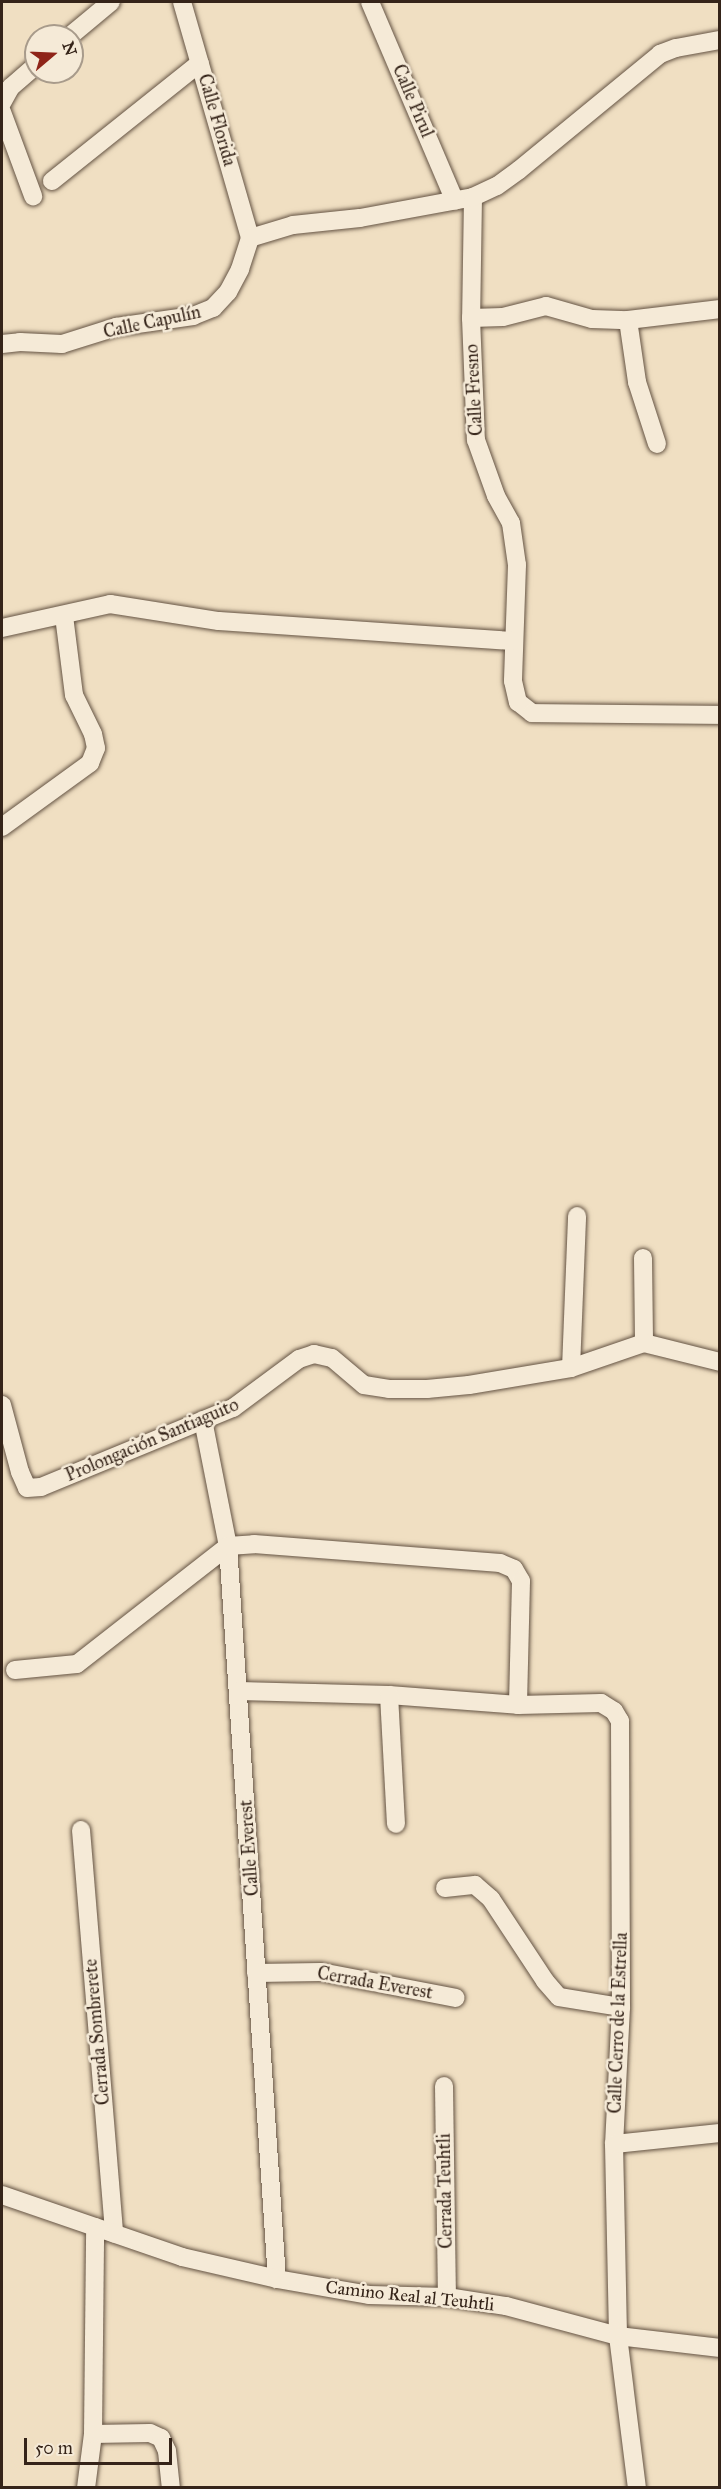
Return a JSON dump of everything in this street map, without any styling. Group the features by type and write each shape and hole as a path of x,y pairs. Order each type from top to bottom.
{"street":[{"name":"Calle Florida","path":"182,2 250,238"},
{"name":"Calle Pirul","path":"370,2 455,201"},
{"path":"83,24 106,3"},
{"path":"250,238 293,225 360,218 473,197 497,186 519,170 660,54 676,48 720,40"},
{"path":"52,181 200,63"},
{"path":"2,103 11,87 24,76"},
{"path":"2,112 33,196"},
{"name":"Calle Fresno","path":"473,197 471,318 476,440 496,496 511,523 517,565 512,641 513,681 518,702 532,713 720,715"},
{"name":"Calle Capulín","path":"2,344 20,342 62,344 116,327 193,316 213,308 228,292 240,269 250,238"},
{"path":"471,318 503,317 546,306 592,319 628,320 720,309"},
{"path":"628,320 637,382 657,444"},
{"path":"2,628 110,604 219,621 425,637 512,641"},
{"path":"2,827 90,763 96,748 93,734 74,695 64,616"},
{"path":"571,1368 577,1216"},
{"path":"643,1258 644,1343 720,1362"},
{"name":"Prolongación Santiaguito","path":"2,1405 20,1472 27,1488 41,1487 233,1408 299,1359 314,1354 332,1358 364,1385 388,1389 469,1385 571,1368 644,1343"},
{"name":"Calle Everest","path":"203,1420 228,1546 277,2279"},
{"path":"15,1670 77,1664 228,1546 254,1545 500,1563 514,1569 521,1581 518,1704 389,1695 239,1691"},
{"path":"389,1695 396,1824"},
{"name":"Calle Cerro de la Estrella","path":"518,1704 601,1703 614,1711 620,1721 621,2007 614,2144 618,2336 636,2487"},
{"name":"Cerrada Sombrerete","path":"81,1830 114,2234"},
{"path":"446,1888 475,1885 492,1899 545,1981 559,1997 621,2007"},
{"name":"Cerrada Everest","path":"256,1973 321,1972 456,1998"},
{"name":"Cerrada Teuhtli","path":"444,2086 447,2297"},
{"path":"614,2144 720,2133"},
{"name":"Camino Real al Teuhtli","path":"2,2195 182,2257 277,2279 369,2295 447,2297 506,2306 618,2336 720,2348"},
{"path":"86,2487 93,2434 95,2227"},
{"path":"93,2434 150,2433 161,2438 167,2451 171,2487"}]}
